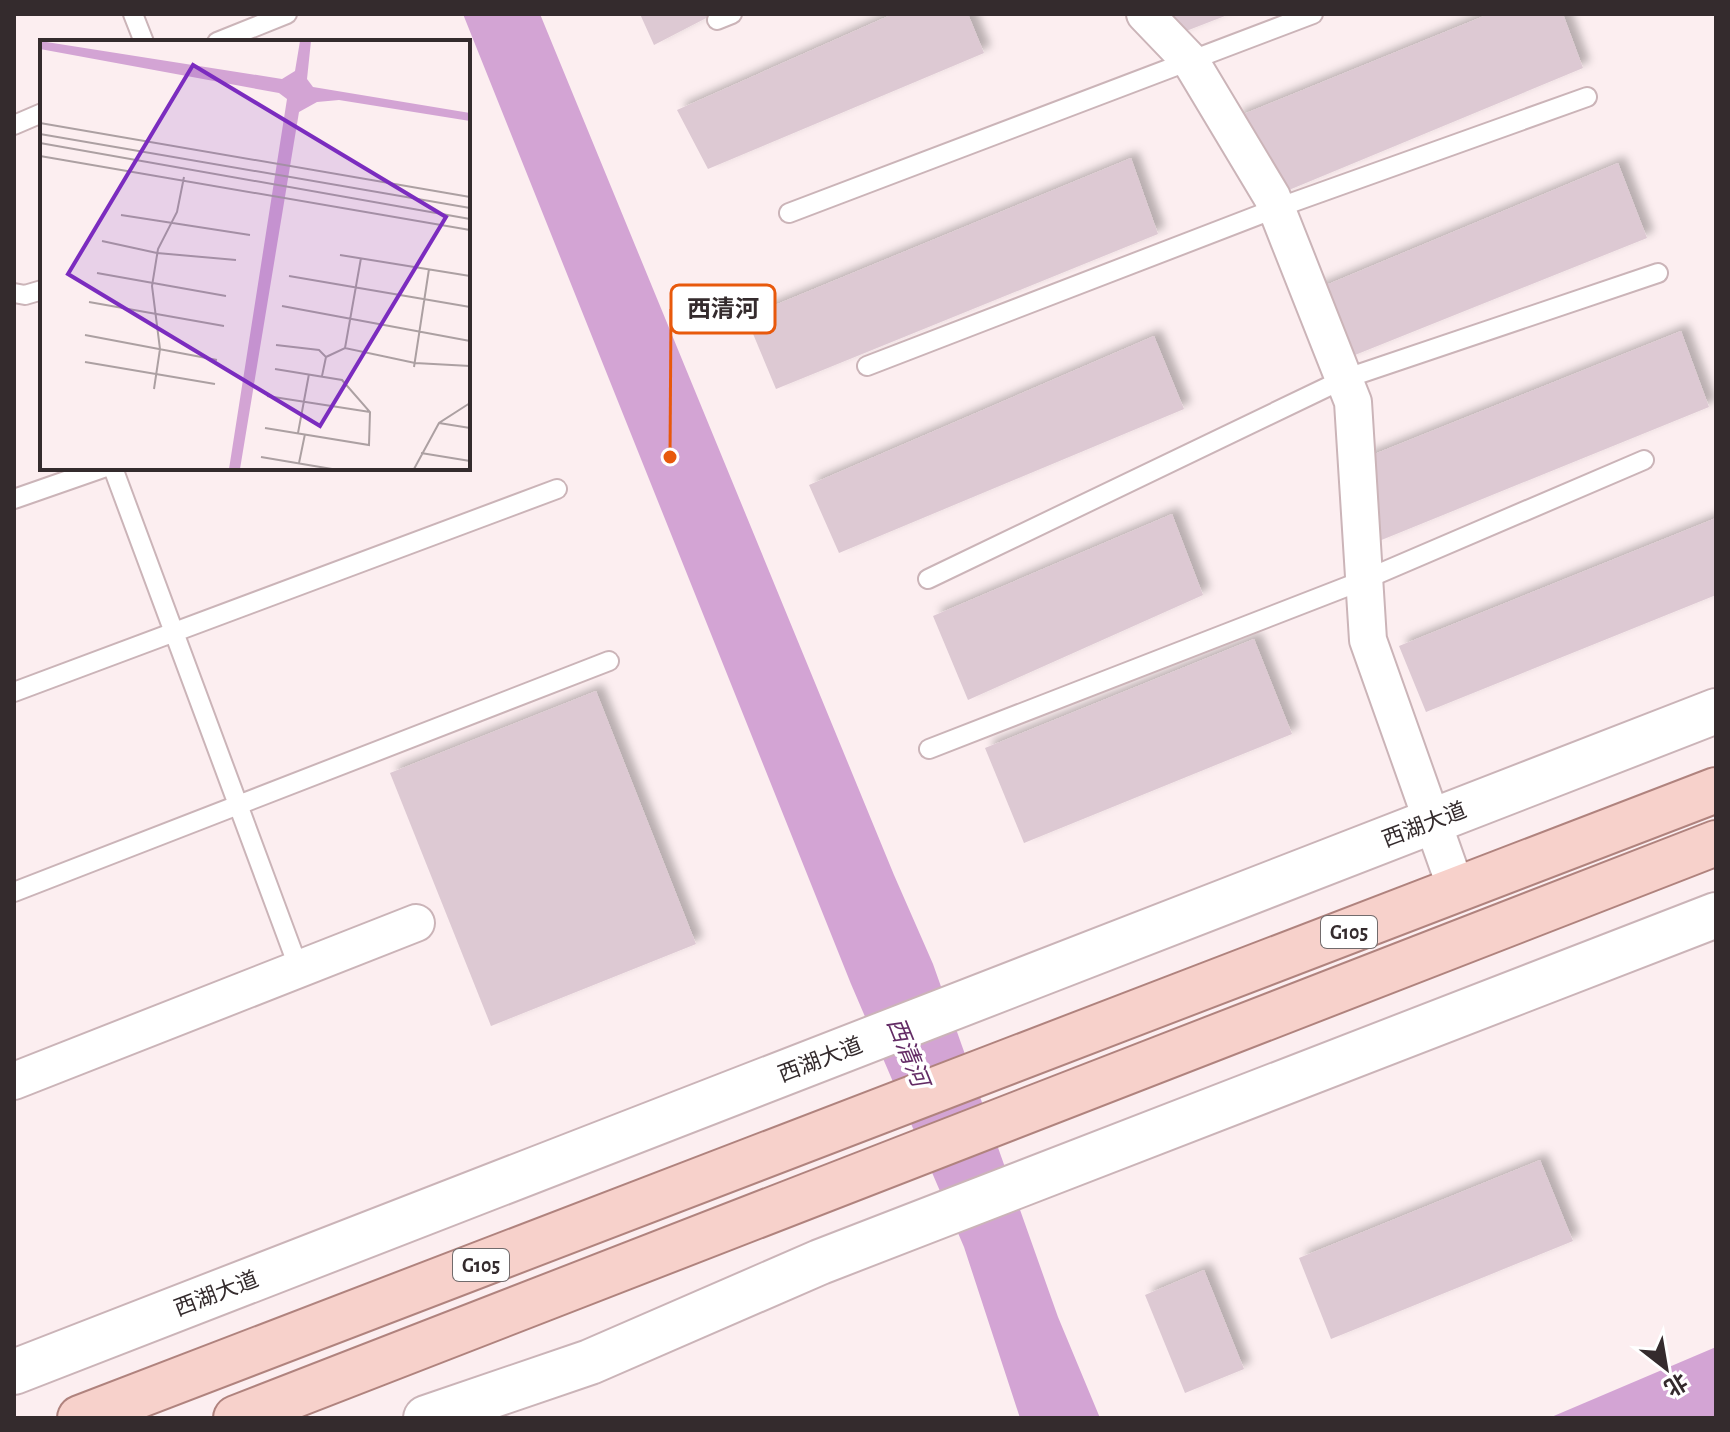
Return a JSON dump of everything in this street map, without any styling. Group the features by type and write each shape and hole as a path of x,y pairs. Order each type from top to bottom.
{"main road":[{"name":"G105","path":"80,1418 1716,790"},
{"name":"G105","path":"236,1418 1716,843"}],"street":[{"path":"1145,14 1191,62 1277,208 1353,402 1368,640 1457,891"},
{"name":"西湖大道","path":"14,1372 1716,711"},
{"path":"426,1418 590,1362 820,1262 1716,915"},
{"path":"14,1081 416,923"}],"lane":[{"path":"133,14 143,40"},
{"path":"222,40 287,14"},
{"path":"789,213 1313,14"},
{"path":"867,366 1277,208 1587,97"},
{"path":"14,125 40,114"},
{"path":"928,579 1344,379 1658,273"},
{"path":"14,293 25,295 40,291"},
{"path":"929,749 1364,580 1644,460"},
{"path":"14,499 97,470"},
{"path":"114,470 299,969"},
{"path":"14,692 557,489"},
{"path":"14,892 609,661"}],"water":[{"path":"463,14 540,14 933,964 1058,1317 1100,1418 1020,1418 964,1247 851,984"},
{"path":"1716,1347 1716,1418 1549,1418"}],"building":[{"path":"640,14 714,14 654,45"},
{"path":"893,14 968,14 984,53 708,169 677,110"},
{"path":"1156,14 1230,14 1168,38"},
{"path":"1489,14 1563,14 1583,68 1272,197 1234,118"},
{"path":"1131,158 1158,234 776,389 746,317"},
{"path":"1618,163 1647,238 1325,367 1295,298"},
{"path":"1681,331 1709,407 1379,541 1342,467"},
{"path":"1154,336 1184,409 839,553 809,485"},
{"path":"1172,514 1203,595 968,700 933,616"},
{"path":"1716,518 1716,595 1426,712 1399,646"},
{"path":"1254,639 1292,734 1024,843 985,748"},
{"path":"596,691 696,944 491,1026 390,773"},
{"path":"1540,1160 1573,1241 1331,1339 1299,1258"},
{"path":"1204,1270 1244,1369 1185,1393 1145,1295"}],"place":[{"name":"西清河","path":"670,457"}]}
